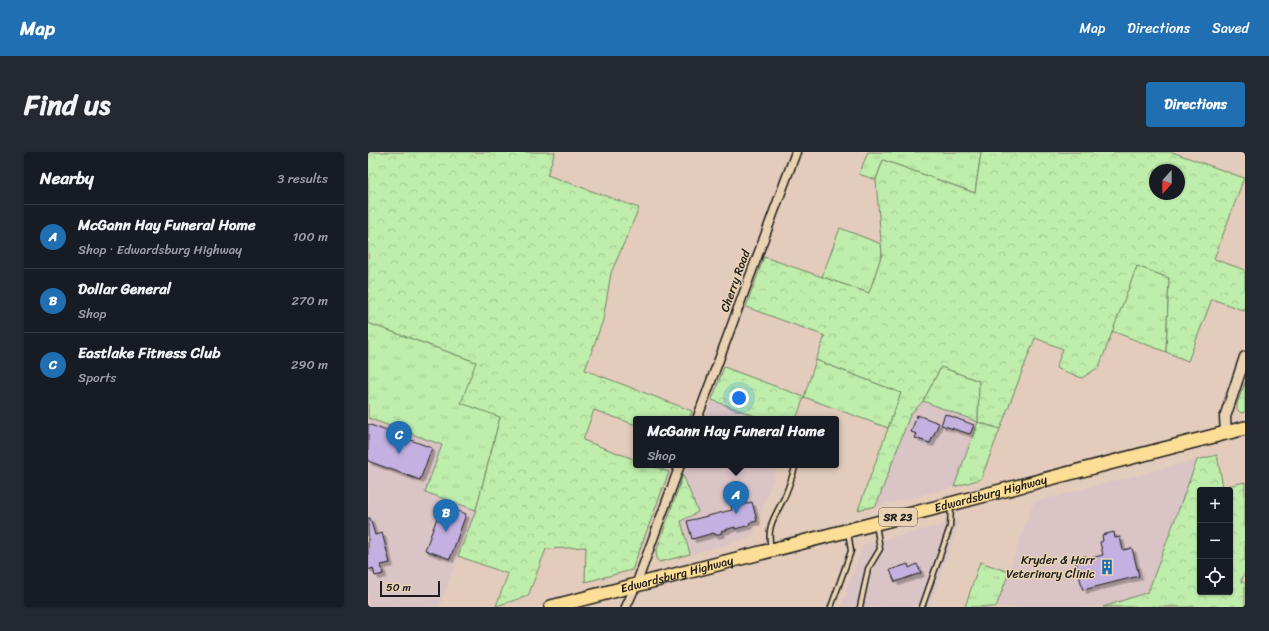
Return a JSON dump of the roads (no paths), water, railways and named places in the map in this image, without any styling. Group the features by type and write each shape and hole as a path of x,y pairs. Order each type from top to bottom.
{"main road":[{"name":"Edwardsburg Highway","path":"551,607 1245,428"}],"street":[{"name":"Cherry Road","path":"698,416 796,152"},
{"path":"1226,433 1225,417 1245,357"},
{"path":"626,607 636,585 679,468"}],"lane":[{"path":"772,550 769,537 770,528 785,496 795,468"},
{"path":"922,607 950,527 951,504"},
{"path":"860,607 868,569 880,549 876,523"},
{"path":"831,607 851,551 848,530"}],"place":[{"name":"Eastlake Fitness Club","path":"399,454"},
{"name":"McGann Hay Funeral Home","path":"736,514"},
{"name":"Dollar General","path":"446,532"},
{"name":"Kryder & Harr Veterinary Clinic","path":"1107,567"}]}
